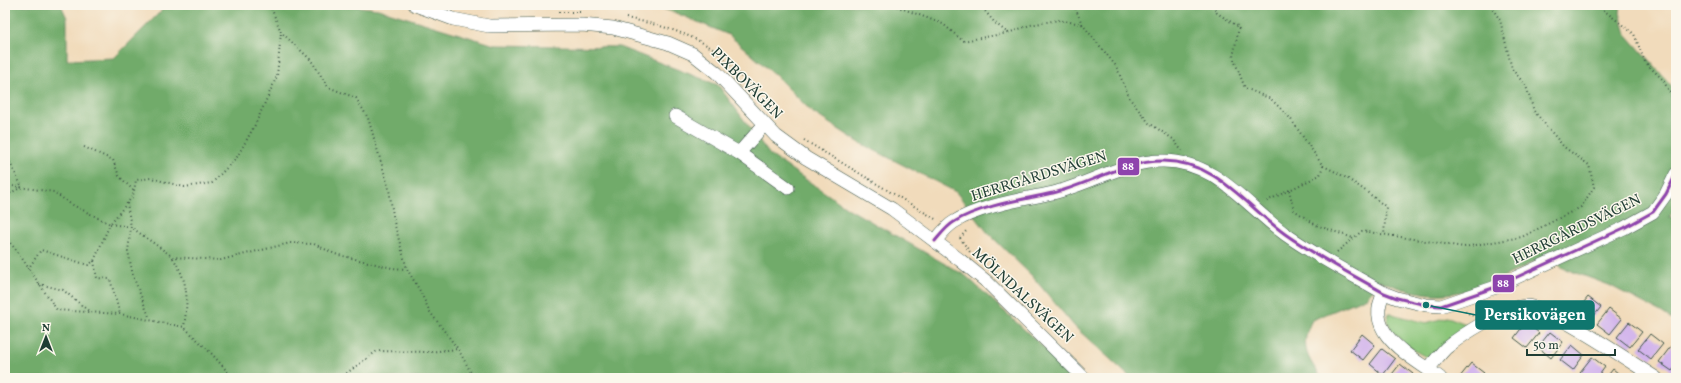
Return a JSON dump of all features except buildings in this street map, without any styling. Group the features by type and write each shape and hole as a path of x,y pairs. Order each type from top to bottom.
{"street":[{"name":"PIXBOVÄGEN","path":"415,5 470,24 489,26 599,26 640,34 668,43 693,54 709,65 776,136 806,158 892,209 935,241"},
{"path":"675,116 738,153 788,188"},
{"path":"738,153 764,125"},
{"name":"HERRGÅRDSVÄGEN","path":"935,241 955,221 978,212 1058,191 1126,167 1160,161 1182,163 1202,169 1221,180 1284,234 1384,293 1426,306 1441,306 1492,288 1624,228 1653,212 1666,194 1676,174"},
{"name":"MÖLNDALSVÄGEN","path":"935,241 987,282 1084,378"},
{"path":"1384,293 1378,309 1381,328 1398,346 1440,378"},
{"path":"1428,369 1445,349 1464,335 1498,316 1527,306 1538,308 1562,320 1656,378"}],"path":[{"path":"270,5 281,32 311,60 328,87 356,98 368,118 389,189 394,222 407,269 430,312 458,349 474,378"},
{"path":"893,5 943,24 963,41 1008,33 1030,25 1058,20 1082,24"},
{"path":"980,5 995,23 1008,33"},
{"path":"1074,5 1082,24 1116,66 1130,99 1149,123 1173,138 1182,151 1182,163"},
{"path":"1213,5 1217,13 1239,27 1233,57 1245,88 1271,99 1276,103 1290,118 1323,166 1340,173 1369,193 1386,208 1384,234"},
{"path":"1327,260 1362,231 1464,247 1522,238 1581,206 1594,187 1589,165 1564,147 1534,112 1526,86 1512,69 1500,20 1490,5"},
{"path":"1597,5 1634,34 1645,62 1663,80 1676,104"},
{"path":"28,269 41,250 88,265 94,261 110,224 133,196 136,180 151,178 184,187 212,183 237,157 255,125 278,76 281,32"},
{"path":"5,143 10,163 22,187"},
{"path":"84,147 113,160 120,176 134,191"},
{"path":"1254,207 1320,175 1323,166"},
{"path":"5,185 54,192 69,203 110,224 131,227 173,258 183,273 188,300 184,327"},
{"path":"5,196 22,187"},
{"path":"1288,190 1294,210 1316,225 1353,238"},
{"path":"127,203 131,227 128,251 130,264 133,276 150,319"},
{"path":"960,238 970,226"},
{"path":"5,237 57,310 120,314 184,327 212,354 233,378"},
{"path":"173,258 220,260 290,243 314,244 335,254 392,268 407,269"},
{"path":"94,261 97,278 110,279 120,314"},
{"path":"38,284 63,290 90,312"},
{"path":"340,378 376,351 430,352 458,349"}],"green space":[{"path":"5,5 61,5 67,18 67,60 114,58 167,5 345,5 378,9 495,45 619,47 718,85 770,155 849,209 966,276 1077,378 5,378"},
{"path":"650,5 1621,5 1620,13 1626,34 1676,91 1676,209 1668,218 1676,217 1676,322 1661,312 1609,285 1563,268 1548,255 1485,285 1466,291 1447,294 1426,294 1404,289 1379,280 1367,297 1312,320 1306,337 1306,351 1312,364 1322,378 1131,378 1075,327 1032,276 988,233 956,192 860,143 812,112 774,74 729,35 676,13"},
{"path":"1388,313 1426,323 1448,317 1471,326 1429,358 1408,346 1395,334 1390,327"}],"transit line":[{"name":"88","path":"935,241 946,228 954,222 964,216 988,207 1053,193 1135,165 1163,161 1182,163 1199,168 1215,177 1230,187 1285,234 1321,257 1384,293 1397,298 1426,305 1441,306 1493,288 1624,228 1653,212 1666,194 1676,174"}],"place":[{"name":"Persikovägen","path":"1426,305"}]}
